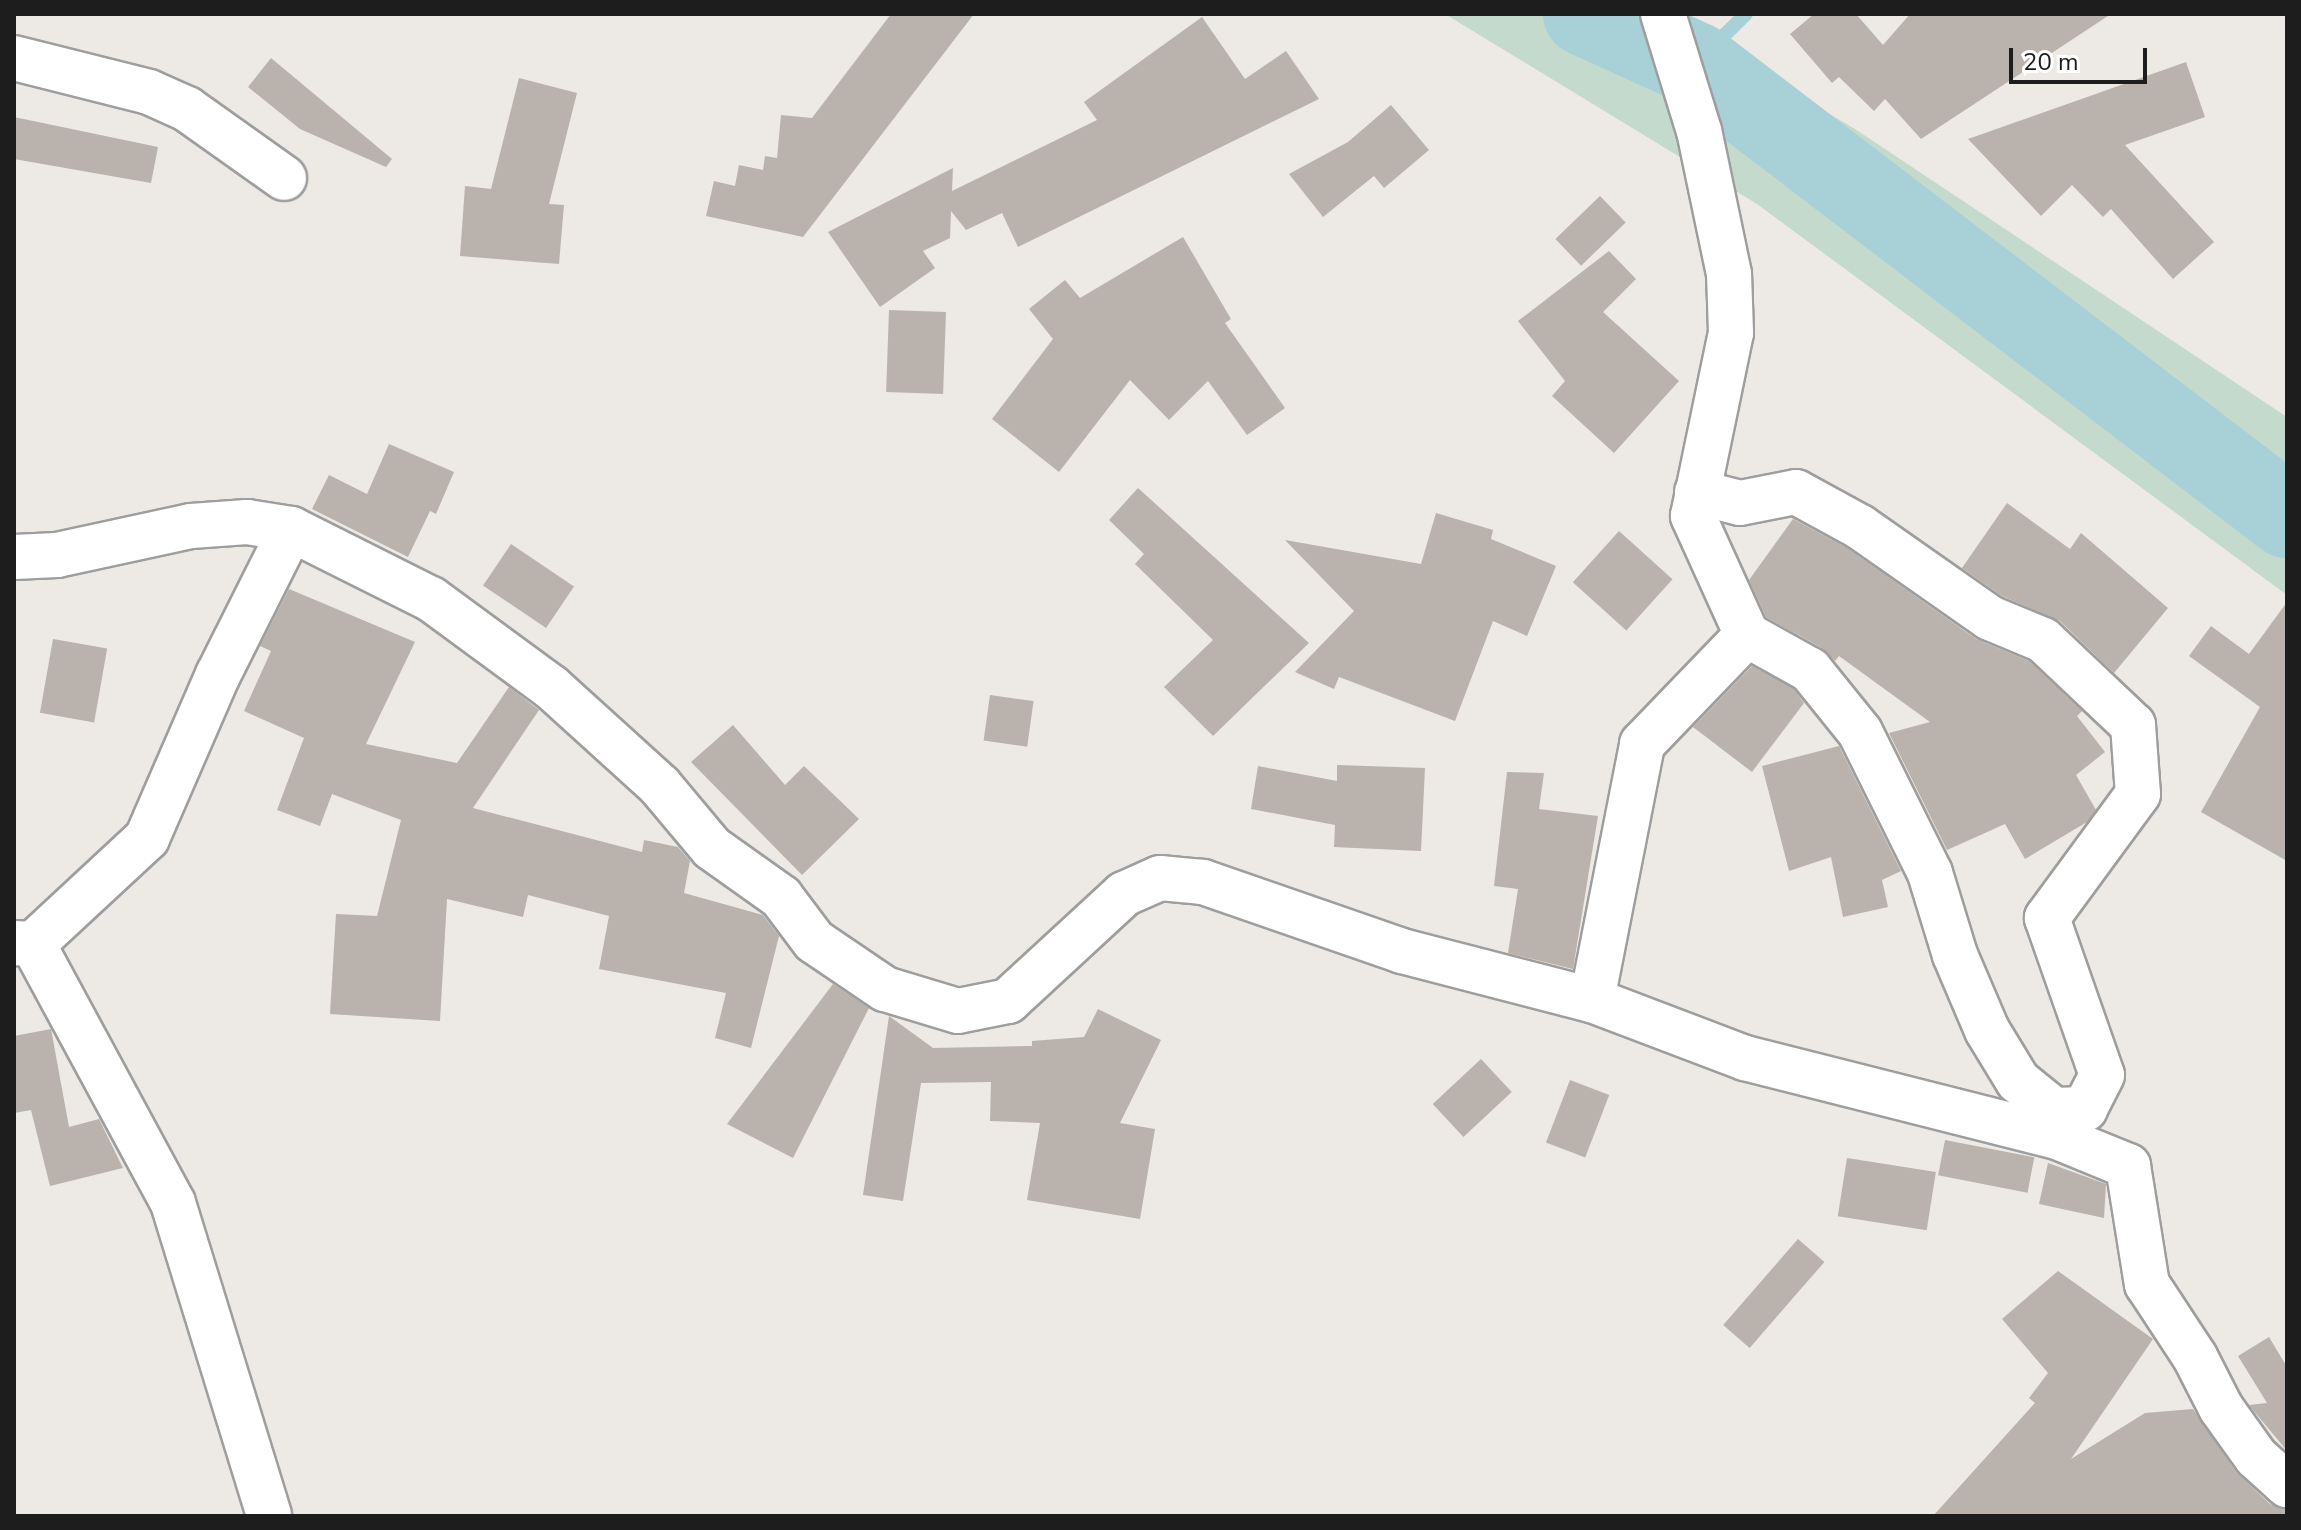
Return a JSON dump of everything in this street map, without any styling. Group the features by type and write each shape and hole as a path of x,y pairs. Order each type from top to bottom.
{"street":[{"path":"1663,14 1699,131 1729,274 1731,333 1697,492 1693,516 1747,635 1810,670 1860,732 1930,873 1955,955 1987,1030 2018,1081 2054,1110 2085,1109 2102,1075 2047,918 2138,794 2133,725 2043,640 1990,618 1860,527 1796,492 1740,503 1697,492"},
{"path":"14,58 149,92 187,109 284,178"},
{"path":"14,557 57,555 191,526 247,522 291,529 431,599 551,687 660,786 712,848 781,897 814,941 885,989 958,1011 1008,1001 1124,894 1160,878 1203,882 1402,951 1592,1000 1745,1058 2057,1137 2128,1166 2147,1284 2195,1357 2221,1408 2256,1457 2287,1485"},
{"path":"269,1516 173,1203 24,943 147,838 218,675 291,529"},
{"path":"1592,1000 1642,744 1747,635"}],"green space":[{"path":"1445,14 1659,14 1855,129 2287,417 2287,595 1757,204"}],"building":[{"path":"891,14 974,14 803,237 706,216 714,181 735,186 739,165 763,170 765,156 777,158 781,115 812,118"},
{"path":"1814,14 1856,14 1883,45 1910,14 2111,14 1921,139 1885,99 1874,111 1839,77 1832,83 1790,34"},
{"path":"1202,17 1245,79 1286,51 1319,99 1018,247 1002,213 966,230 951,211 950,238 923,251 935,268 880,307 828,232 953,168 952,191 1097,120 1084,102"},
{"path":"271,58 392,159 386,167 300,129 248,87"},
{"path":"2186,62 2205,117 2125,145 2214,242 2173,279 2111,209 2103,217 2072,185 2041,216 1968,139"},
{"path":"519,78 577,93 549,204 564,205 559,264 460,256 465,186 491,189"},
{"path":"1391,105 1429,150 1384,188 1374,176 1323,217 1289,174 1348,142"},
{"path":"14,117 158,147 151,183 14,159"},
{"path":"1600,196 1626,223 1581,266 1555,239"},
{"path":"1183,237 1231,319 1225,323 1285,408 1247,435 1208,381 1169,420 1130,380 1059,472 992,419 1053,339 1029,309 1065,280 1080,298"},
{"path":"1609,251 1636,279 1603,312 1679,381 1614,453 1552,396 1565,381 1518,321"},
{"path":"889,310 946,312 943,394 886,392"},
{"path":"389,444 454,472 436,514 430,511 408,557 312,509 329,475 367,494"},
{"path":"1138,488 1309,643 1213,736 1164,687 1213,640 1135,564 1144,554 1109,520"},
{"path":"2007,503 2070,549 2081,533 2168,608 2114,673 2060,621 2002,596 1962,568"},
{"path":"1436,513 1493,530 1491,539 1556,566 1527,636 1493,621 1455,721 1339,677 1334,689 1295,672 1354,611 1285,540 1421,564"},
{"path":"1793,519 1847,548 1976,639 2029,661 2082,711 2077,716 2105,752 2076,775 2096,810 2087,822 2025,859 2005,824 1947,850 1889,733 1930,722 1839,656 1835,661 1822,648 1766,617 1749,580"},
{"path":"1619,531 1673,579 1626,630 1573,582"},
{"path":"511,544 574,586 546,628 483,585"},
{"path":"289,589 415,642 366,744 457,763 509,687 539,710 473,808 642,852 644,840 678,847 690,861 684,893 763,915 779,936 751,1048 715,1038 726,993 599,969 609,916 528,895 523,917 447,899 440,1021 330,1014 336,914 377,916 401,820 332,794 320,826 277,810 304,738 244,711 271,651 260,646"},
{"path":"2287,602 2287,861 2201,812 2260,707 2189,656 2211,626 2249,654"},
{"path":"53,639 107,649 94,722 40,713"},
{"path":"1752,666 1794,689 1804,703 1752,772 1693,727"},
{"path":"990,695 1034,701 1027,747 984,741"},
{"path":"733,725 785,785 804,766 859,819 802,875 691,762"},
{"path":"1839,746 1901,871 1882,880 1888,907 1843,917 1831,857 1789,871 1762,766"},
{"path":"1337,765 1425,768 1421,851 1334,847 1335,825 1251,809 1258,766 1337,781"},
{"path":"1507,772 1544,773 1539,809 1598,816 1573,969 1508,953 1518,889 1494,886"},
{"path":"833,984 869,1008 793,1158 727,1124"},
{"path":"1098,1009 1161,1040 1120,1123 1155,1129 1140,1219 1027,1200 1040,1123 990,1121 991,1082 921,1083 903,1201 863,1195 889,1016 933,1048 1032,1046 1032,1041 1084,1037"},
{"path":"51,1029 69,1127 99,1119 123,1168 50,1186 31,1110 14,1113 14,1036"},
{"path":"1481,1059 1512,1092 1463,1137 1433,1104"},
{"path":"1570,1080 1609,1095 1585,1158 1546,1143"},
{"path":"1945,1140 2034,1157 2027,1193 1938,1175"},
{"path":"1847,1158 1936,1172 1927,1230 1838,1216"},
{"path":"2048,1163 2106,1184 2104,1218 2039,1204"},
{"path":"1798,1239 1824,1262 1750,1348 1723,1325"},
{"path":"2058,1271 2153,1339 2071,1459 2145,1413 2193,1409 2236,1472 2270,1504 2287,1509 2287,1516 1933,1516 2035,1403 2029,1398 2048,1373 2002,1319"},
{"path":"2269,1337 2287,1367 2287,1451 2249,1405 2267,1403 2238,1356"}],"waterway":[{"path":"1585,14 1695,64 2287,516"},
{"path":"1695,64 1746,14"}]}
